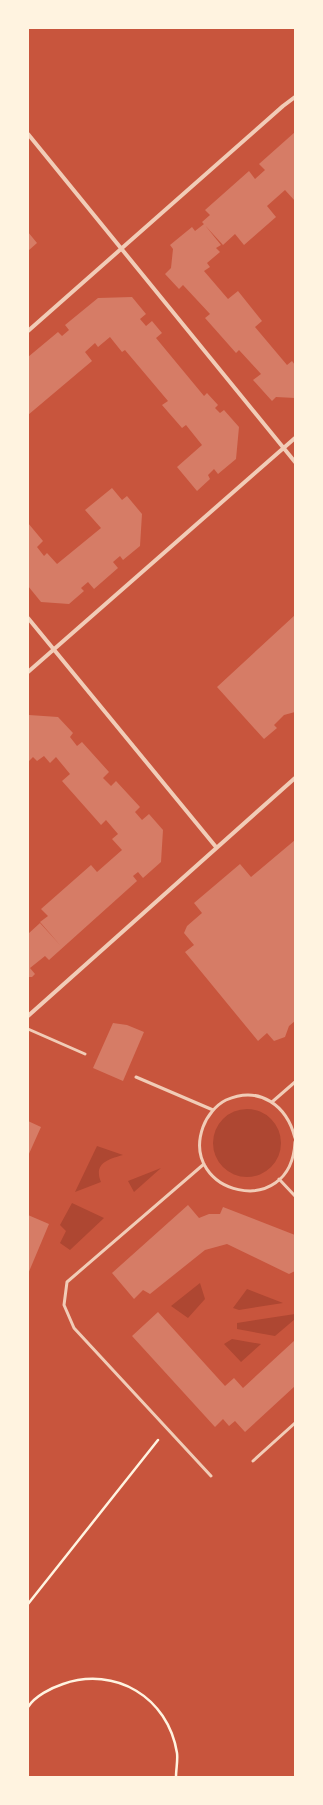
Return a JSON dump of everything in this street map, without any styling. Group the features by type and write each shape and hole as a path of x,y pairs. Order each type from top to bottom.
{"street":[{"path":"28,331 295,97"},
{"path":"28,134 295,462"},
{"path":"28,672 295,438"},
{"path":"28,618 216,847"},
{"path":"28,1016 295,778"}],"lane":[{"path":"28,1029 85,1054"},
{"path":"136,1077 213,1110"},
{"path":"272,1102 295,1082"},
{"path":"295,1138 292,1125 284,1112 272,1102 257,1096 241,1096 226,1101 213,1110 205,1122 200,1135 200,1149 204,1164 212,1176 224,1185 238,1191 253,1191 267,1187 279,1179 288,1168 294,1154 295,1142"},
{"path":"204,1164 68,1282 64,1305 74,1328 211,1476"},
{"path":"279,1179 295,1196"},
{"path":"253,1461 295,1423"}],"path":[{"path":"28,1604 167,1428"},
{"path":"28,1707 52,1688 78,1679 106,1679 132,1687 154,1704 170,1726 177,1753 176,1777"}],"shaded area":[{"path":"247,1109 260,1112 271,1119 278,1130 281,1143 278,1156 271,1167 260,1174 247,1177 234,1174 223,1167 216,1156 213,1143 216,1130 223,1119 234,1112"},
{"path":"97,1146 123,1155 108,1160 101,1166 99,1176 101,1182 75,1192"},
{"path":"161,1168 134,1192 128,1181"},
{"path":"72,1203 104,1218 70,1250 60,1243 66,1231 60,1225"},
{"path":"200,1283 205,1299 188,1318 171,1306"},
{"path":"247,1289 283,1303 239,1310 233,1308"},
{"path":"295,1314 295,1319 275,1336 237,1329 237,1323"},
{"path":"232,1339 261,1344 241,1362 224,1344"}],"building":[{"path":"295,132 295,201 285,190 267,206 276,217 244,245 235,234 223,245 202,222 210,215 205,210 249,171 255,179 265,170 259,164"},
{"path":"204,224 221,245 216,248 220,252 207,263 210,267 204,271 228,299 238,291 262,321 255,327 287,365 292,361 295,365 295,398 276,397 272,401 253,380 261,374 239,350 236,353 205,318 210,314 183,285 179,289 165,274 171,268 173,249 170,245 192,227 195,231"},
{"path":"28,232 37,243 28,251"},
{"path":"132,297 146,314 140,319 146,326 152,321 162,333 156,338 204,396 207,393 218,405 215,408 220,413 224,410 239,427 236,459 218,474 214,469 208,475 210,479 197,491 177,467 202,445 186,425 182,428 162,405 168,401 125,350 122,352 110,337 98,347 95,343 85,352 92,361 28,415 28,357 58,332 62,336 69,330 65,325 98,298"},
{"path":"112,488 122,500 127,496 142,514 140,546 123,560 120,556 113,562 118,568 94,589 88,582 81,588 84,591 69,604 41,602 28,586 28,523 43,541 37,547 44,556 47,553 57,564 101,528 85,510"},
{"path":"295,615 295,712 284,715 274,725 277,728 264,739 217,687"},
{"path":"29,715 58,717 73,733 70,737 77,746 82,742 109,772 103,778 111,786 116,781 140,807 135,812 142,820 149,814 163,830 161,862 143,878 138,872 133,876 137,881 49,960 45,956 30,968 35,974 32,977 28,977 28,934 40,923 60,945 40,922 48,916 41,909 91,865 97,872 122,850 112,839 118,834 106,820 101,825 62,781 70,774 56,757 50,763 44,756 37,761 33,757 28,762"},
{"path":"295,840 295,1021 289,1026 285,1037 274,1041 267,1033 258,1041 185,952 194,945 184,933 187,926 202,913 194,903 240,864 251,877"},
{"path":"113,1023 127,1025 144,1032 123,1081 93,1068"},
{"path":"28,1121 41,1127 28,1156"},
{"path":"188,1205 199,1218 209,1214 220,1214 223,1207 295,1235 295,1271 289,1274 227,1244 205,1250 150,1294 143,1290 134,1299 112,1273"},
{"path":"28,1215 49,1224 28,1274"},
{"path":"158,1312 225,1386 234,1378 243,1388 295,1340 295,1386 245,1432 235,1421 229,1426 223,1419 215,1427 132,1336"}]}
